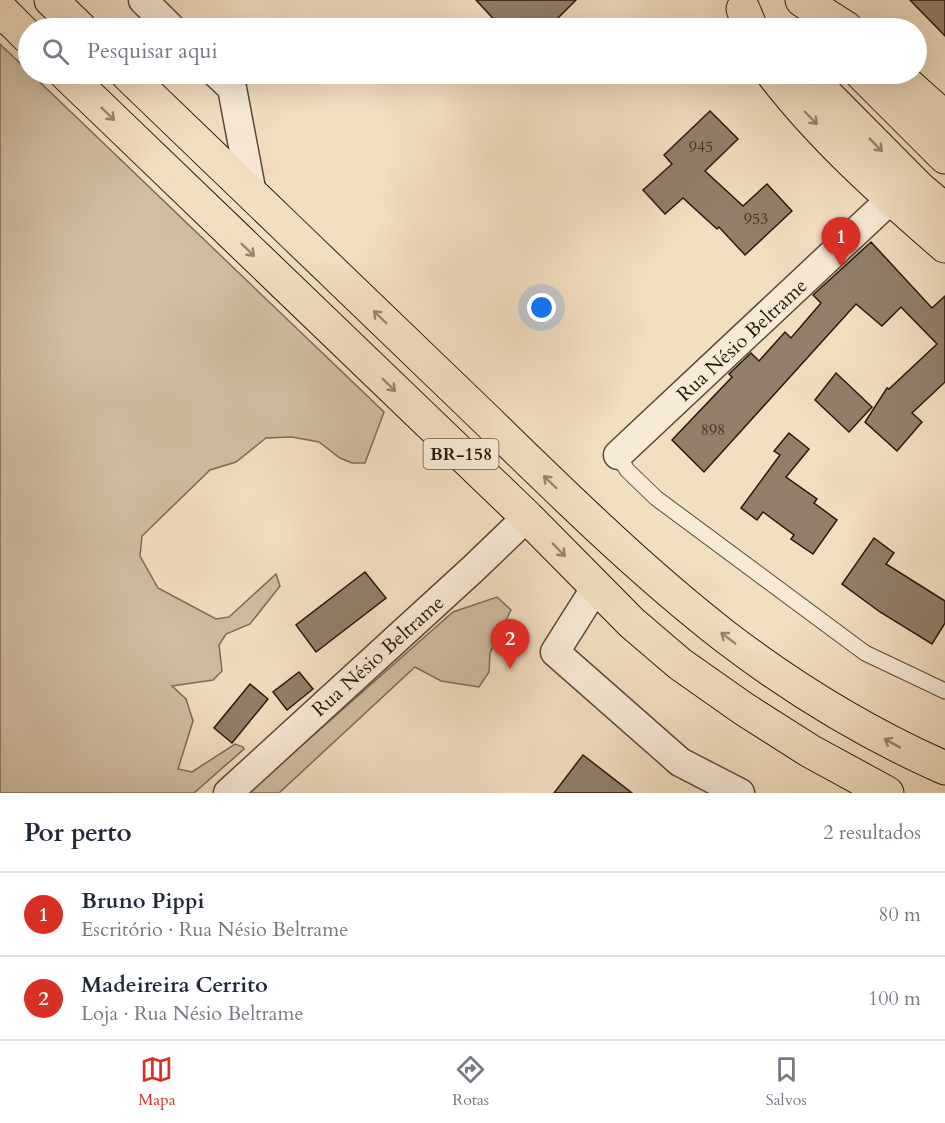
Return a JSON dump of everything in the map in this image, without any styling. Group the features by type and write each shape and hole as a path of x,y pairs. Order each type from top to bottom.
{"main road":[{"path":"51,0 70,18"},
{"path":"789,0 808,18"},
{"path":"802,0 830,18"},
{"path":"0,9 18,27"},
{"name":"BR-158","path":"76,84 527,517 632,623 680,664 744,709 810,751 887,793"},
{"name":"BR-158","path":"137,84 558,489 664,586 728,638 827,707 907,751 945,768"},
{"path":"781,84 795,102 891,199 945,246"},
{"path":"816,84 919,188 945,210"},
{"path":"872,84 945,157"},
{"path":"907,84 945,118"}],"street":[{"path":"142,0 161,18"},
{"path":"228,84 232,88 252,194"},
{"name":"Rua Nésio Beltrame","path":"618,455 891,199"},
{"name":"Rua Nésio Beltrame","path":"228,793 527,517"},
{"path":"596,587 555,652 680,762 740,793"}],"lane":[{"path":"618,455 627,470 656,498 865,653 945,692"}],"shaded area":[{"path":"0,44 18,61 18,84 42,84 384,412 365,463 352,463 340,458 319,442 292,437 266,438 236,462 210,470 142,536 140,556 158,588 216,619 229,617 276,574 280,586 250,624 226,634 219,645 222,671 213,680 172,686 186,699 193,721 178,769 192,772 235,744 244,749 194,793 0,793"},
{"path":"497,597 511,610 490,653 489,672 479,687 441,681 415,667 279,793 248,793 453,612"}],"building":[{"path":"476,0 576,0 558,18 493,18"},
{"path":"910,0 945,0 945,36"},
{"path":"710,111 738,139 705,171 743,206 767,184 792,211 745,255 719,227 717,229 683,198 665,214 643,190 672,164 664,155"},
{"path":"871,242 932,308 945,296 945,382 912,413 922,422 897,451 865,422 887,388 889,389 937,344 901,307 882,326 856,304 704,472 672,440 732,377 729,374 751,353 759,361 785,332 791,338 821,303 813,295"},
{"path":"836,373 872,407 849,432 815,400"},
{"path":"789,433 809,449 786,477 817,499 814,503 837,520 813,554 791,539 794,535 763,512 757,520 741,508 780,455 774,451"},
{"path":"874,538 894,553 886,564 945,601 945,623 932,644 880,612 842,584"},
{"path":"365,572 386,598 316,652 296,625"},
{"path":"299,672 313,689 287,710 273,692"},
{"path":"250,684 268,699 232,743 214,728"},
{"path":"583,755 632,793 554,793"}],"place":[{"name":"Bruno Pippi","path":"841,267"},
{"name":"Madeireira Cerrito","path":"510,669"}]}
